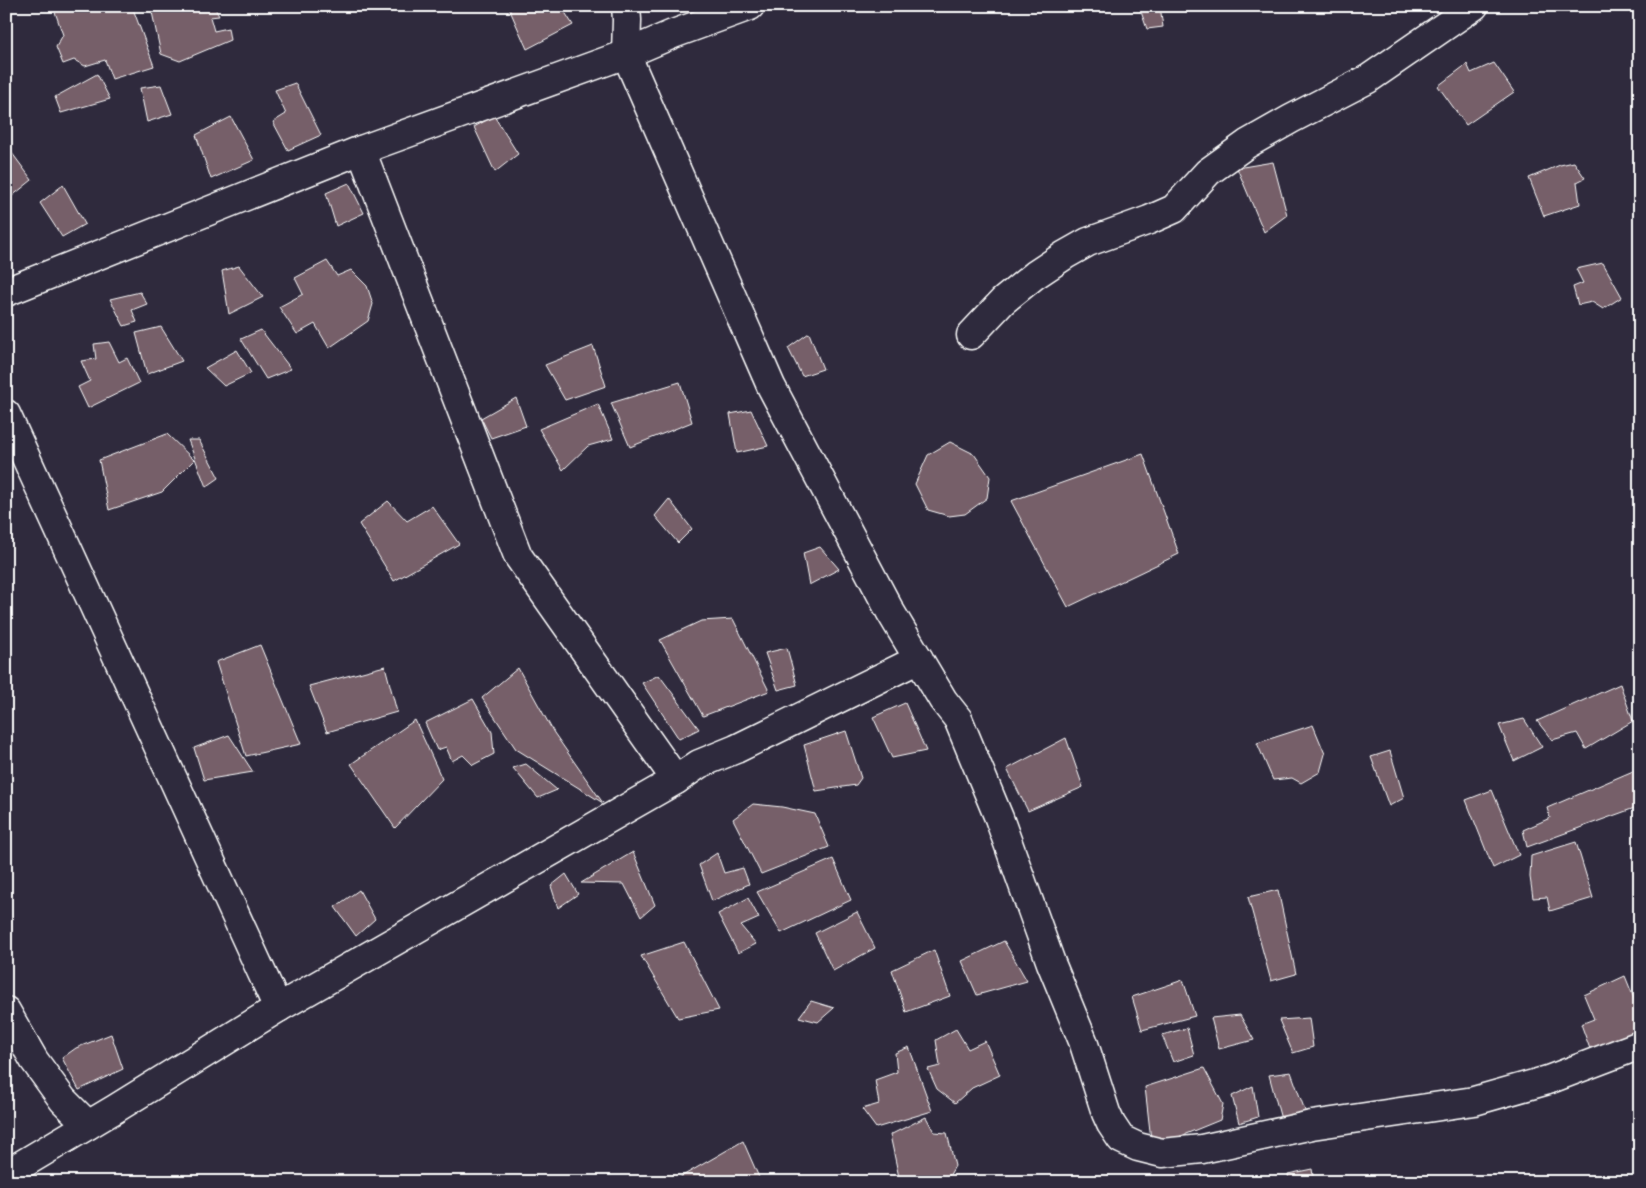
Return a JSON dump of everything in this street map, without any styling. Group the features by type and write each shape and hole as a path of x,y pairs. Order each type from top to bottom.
{"street":[{"path":"626,6 626,54 770,386 890,611 943,700 958,719 999,818 1051,963 1083,1041 1106,1112 1121,1139 1138,1147 1162,1153 1202,1149 1312,1125 1474,1101 1548,1080 1640,1045"},
{"path":"6,292 361,150 626,54 673,34 750,6"},
{"path":"971,335 1002,301 1057,260 1088,242 1174,209 1208,172 1247,144 1368,79 1474,6"},
{"path":"361,150 518,556 676,780"},
{"path":"6,414 278,1008"},
{"path":"6,1174 278,1008 676,780 699,764 736,749 919,659"},
{"path":"6,1011 34,1060 63,1100 88,1125"}],"building":[{"path":"53,6 132,6 154,66 112,79 105,60 85,66 74,60 63,64 56,47 63,35"},
{"path":"161,6 214,6 219,16 210,17 214,31 228,28 230,40 180,61 161,54 152,12 163,11"},
{"path":"508,6 561,6 573,25 527,49"},
{"path":"1139,6 1160,6 1163,27 1147,29"},
{"path":"1494,63 1514,92 1466,125 1438,86 1467,64 1471,73"},
{"path":"97,74 110,99 61,113 55,97"},
{"path":"295,83 321,135 288,150 273,122 286,114 275,90"},
{"path":"161,85 172,114 147,122 140,88"},
{"path":"494,116 518,154 495,172 474,127"},
{"path":"231,117 254,160 211,179 196,135"},
{"path":"6,145 32,180 6,201"},
{"path":"1273,162 1287,215 1264,232 1237,168"},
{"path":"1574,162 1585,178 1577,182 1580,204 1544,216 1529,178 1560,165"},
{"path":"349,183 364,213 336,226 326,193"},
{"path":"63,185 85,224 62,237 40,203"},
{"path":"327,261 337,276 351,270 367,286 373,304 368,321 329,348 315,324 297,334 279,307 303,294 295,278"},
{"path":"1603,263 1622,297 1603,309 1592,302 1578,305 1573,287 1583,283 1576,269"},
{"path":"239,266 263,297 229,314 222,271"},
{"path":"140,292 147,304 132,310 137,322 124,326 110,299"},
{"path":"161,327 182,361 147,374 136,333"},
{"path":"261,330 291,369 266,379 241,339"},
{"path":"809,333 823,369 802,376 788,348"},
{"path":"109,342 119,362 127,358 139,383 88,408 78,387 90,381 81,361 96,359 94,344"},
{"path":"593,346 606,386 565,400 545,365"},
{"path":"237,350 251,373 224,386 205,368"},
{"path":"680,382 692,422 630,447 611,403"},
{"path":"516,398 526,426 491,438 481,418"},
{"path":"598,404 613,439 588,446 563,470 539,429"},
{"path":"751,410 768,446 737,453 730,414"},
{"path":"167,434 194,460 162,492 109,510 99,460"},
{"path":"188,440 199,440 219,478 206,487"},
{"path":"950,442 974,454 990,477 987,498 965,514 949,516 928,510 915,484 928,455"},
{"path":"1143,454 1179,554 1068,607 1011,501"},
{"path":"669,499 692,529 678,543 655,516"},
{"path":"388,501 407,521 432,506 459,544 394,581 359,524"},
{"path":"820,547 839,569 809,585 803,553"},
{"path":"733,619 769,691 703,716 660,640 701,621"},
{"path":"260,645 301,744 246,756 216,662"},
{"path":"787,648 797,685 778,690 765,653"},
{"path":"385,666 397,712 327,732 309,686"},
{"path":"518,668 554,733 603,803 516,749 482,698"},
{"path":"659,675 699,729 679,739 642,683"},
{"path":"1620,684 1633,721 1586,749 1577,733 1552,740 1537,721"},
{"path":"473,699 492,732 494,754 473,765 463,755 452,761 446,747 437,750 425,723"},
{"path":"905,703 926,751 892,758 873,717"},
{"path":"1524,719 1542,747 1514,761 1499,725"},
{"path":"415,720 442,779 395,828 351,764"},
{"path":"1313,725 1325,754 1320,772 1301,783 1292,778 1273,780 1257,743"},
{"path":"846,731 861,778 856,785 816,791 804,745"},
{"path":"229,735 253,772 204,780 194,748"},
{"path":"1066,738 1083,787 1028,811 1007,769"},
{"path":"1390,751 1404,798 1389,806 1371,757"},
{"path":"526,764 557,790 538,798 513,768"},
{"path":"1640,768 1640,806 1527,847 1523,830 1550,818 1547,808"},
{"path":"1492,790 1519,855 1493,868 1466,800"},
{"path":"753,804 782,807 815,814 829,847 761,874 733,819"},
{"path":"1576,842 1593,898 1550,911 1547,897 1533,898 1530,877 1531,856"},
{"path":"633,852 655,905 641,917 624,884 581,883"},
{"path":"717,853 724,873 743,868 749,884 712,901 699,865"},
{"path":"833,859 851,900 781,933 757,892"},
{"path":"566,874 578,894 558,908 551,886"},
{"path":"359,890 375,919 356,936 335,907"},
{"path":"1278,890 1296,974 1271,981 1248,897"},
{"path":"748,898 759,918 741,926 756,944 738,953 718,914"},
{"path":"857,912 875,948 833,971 815,933"},
{"path":"1004,941 1027,981 977,995 962,961"},
{"path":"684,942 719,1010 678,1018 641,956"},
{"path":"934,950 950,996 906,1012 892,970"},
{"path":"1625,976 1640,1013 1640,1034 1590,1049 1581,1024 1594,1019 1584,995"},
{"path":"1183,980 1195,1016 1142,1030 1132,997"},
{"path":"811,1001 834,1008 818,1022 799,1017"},
{"path":"1240,1015 1254,1040 1219,1049 1211,1018"},
{"path":"1309,1018 1313,1047 1293,1053 1279,1020"},
{"path":"1187,1028 1194,1055 1173,1062 1162,1035"},
{"path":"956,1029 968,1049 985,1041 1000,1075 972,1088 955,1103 937,1089 928,1069 940,1066 936,1040"},
{"path":"111,1034 123,1069 79,1090 62,1058 76,1048"},
{"path":"909,1047 932,1111 876,1128 862,1109 879,1104 875,1080 897,1072 895,1053"},
{"path":"1204,1068 1223,1104 1220,1120 1171,1140 1151,1140 1145,1087"},
{"path":"1291,1072 1308,1119 1282,1123 1269,1075"},
{"path":"1253,1086 1258,1117 1239,1123 1232,1096"},
{"path":"926,1117 934,1132 947,1133 955,1166 948,1178 929,1182 900,1182 890,1135"},
{"path":"743,1141 761,1182 672,1182"},
{"path":"1312,1169 1314,1182 1289,1182 1288,1174"}]}
